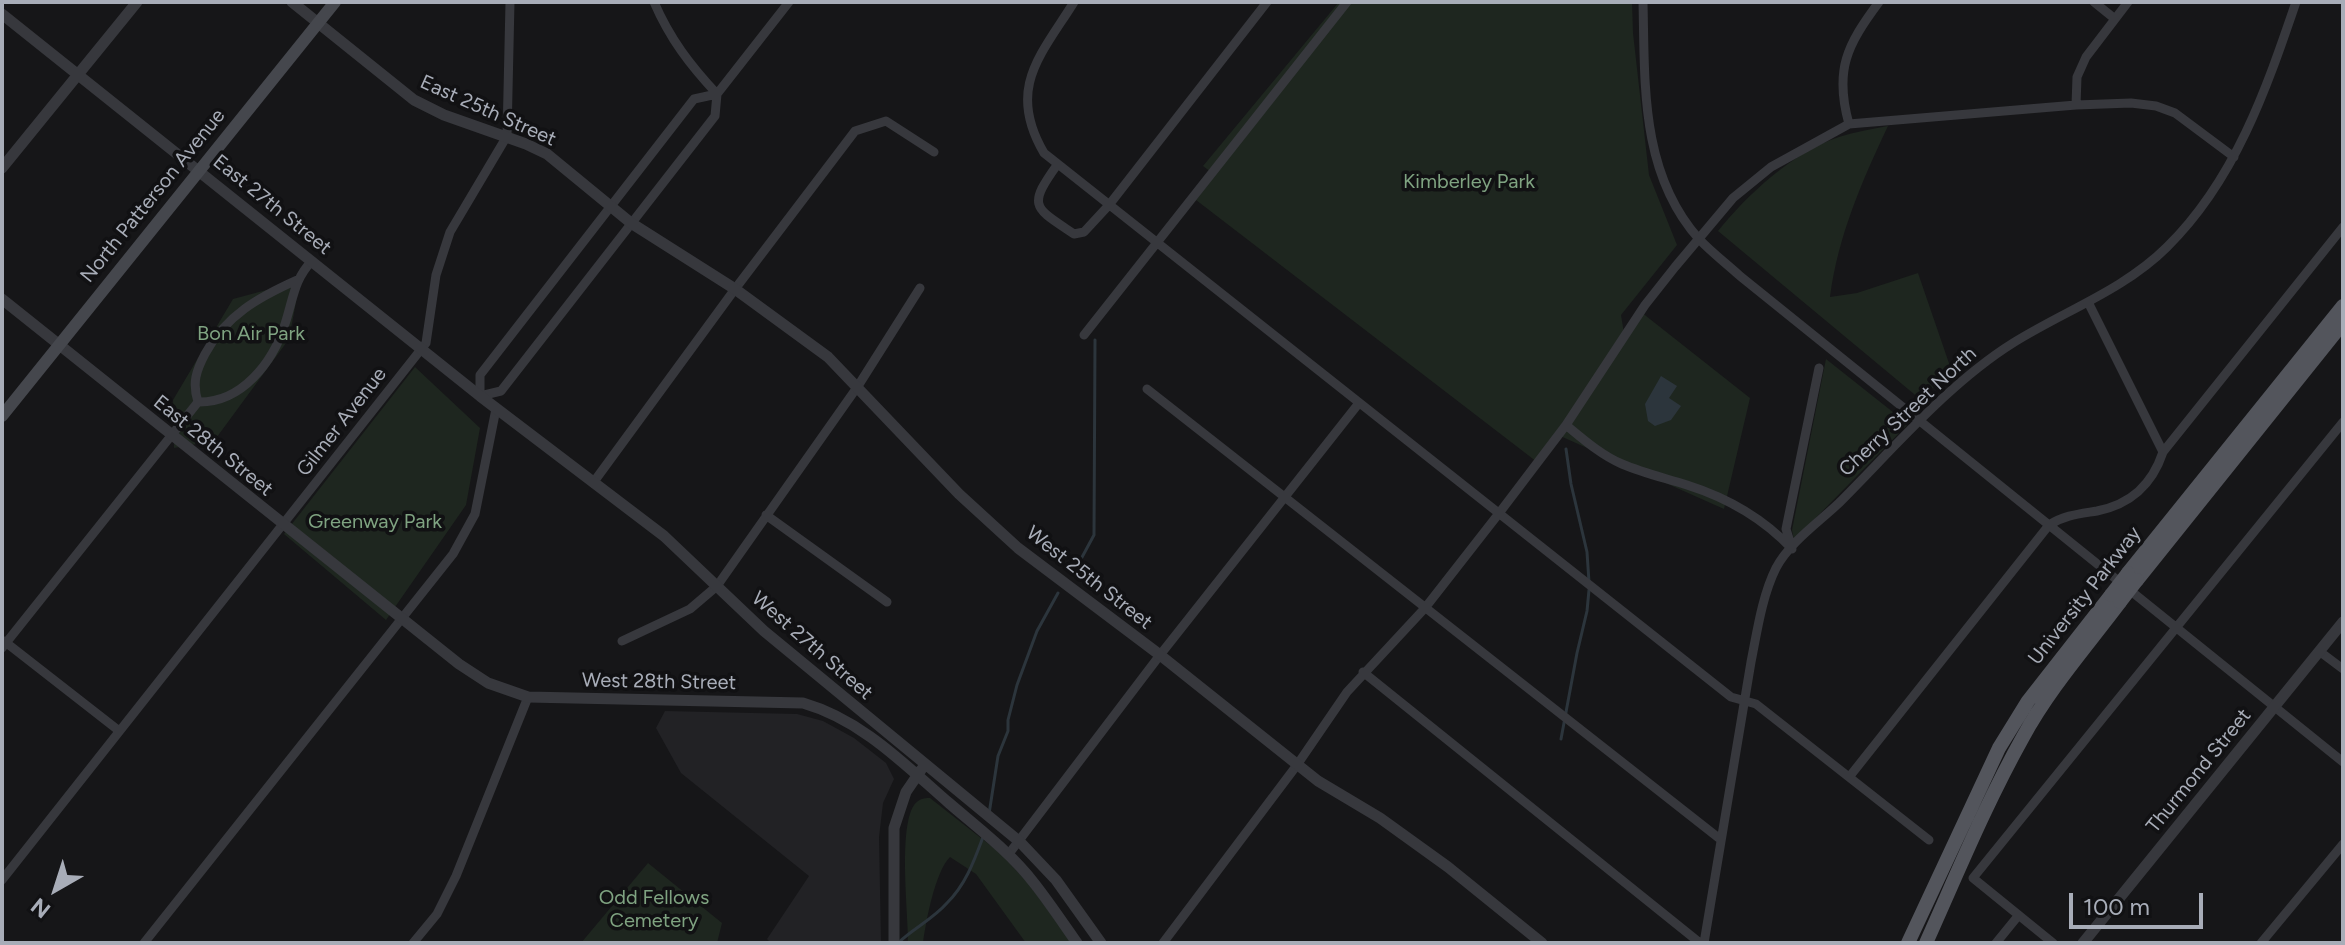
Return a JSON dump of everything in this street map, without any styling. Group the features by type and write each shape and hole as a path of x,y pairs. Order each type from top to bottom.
{"main road":[{"name":"North Patterson Avenue","path":"2,416 335,2"},
{"name":"University Parkway","path":"1908,943 1999,748 2028,701 2116,599 2343,306"},
{"name":"University Parkway","path":"2133,577 2343,323"},
{"name":"University Parkway","path":"1926,943 1983,815 2024,734 2116,599"}],"street":[{"path":"2,168 137,2"},
{"name":"East 25th Street","path":"292,2 414,100 444,115 507,136 547,154 631,223"},
{"path":"507,136 510,2"},
{"path":"654,2 666,31 687,63 717,94"},
{"path":"717,94 694,99 480,375 480,396 501,391 715,116 717,94 789,2"},
{"path":"1074,2 1040,52 1031,75 1027,103 1034,135 1044,153 1731,697 1756,704 1929,840"},
{"path":"1084,335 1347,2"},
{"path":"1643,2 1651,146 1669,192 1698,238 1920,423 2343,762"},
{"path":"1849,124 1842,88 1845,59 1855,36 1879,2"},
{"path":"2094,2 2115,19"},
{"path":"2076,105 2077,77 2086,57 2128,2"},
{"name":"Cherry Street North","path":"1702,943 1757,630 1779,564 1960,382 1984,362 2137,272 2169,245 2208,199 2234,157 2257,111 2296,2"},
{"path":"1057,165 1039,190 1037,204 1043,213 1074,234 1084,232 1109,205 1262,4"},
{"name":"East 27th Street","path":"2,14 480,396"},
{"path":"1163,943 1363,672 1425,608 1566,425 1645,305 1733,198 1771,167 1849,124 2131,103 2168,110 2192,124 2234,157"},
{"path":"593,483 855,131 886,121 934,152"},
{"name":"Gilmer Avenue","path":"2,880 423,348 436,275 450,232 507,136"},
{"name":"West 25th Street","path":"631,223 735,289 828,357 959,494 1018,548 1160,655 1297,765 1333,791 1380,818 1448,867 1542,943"},
{"path":"1850,776 2049,525 2068,515 2101,510 2131,498 2150,482 2163,452 2343,227"},
{"path":"118,730 3,643 198,402 227,399 263,366 280,338 297,280 312,261"},
{"path":"198,402 196,375 221,328 256,300 297,280"},
{"path":"622,641 690,609 717,586 858,386 920,288"},
{"name":"East 28th Street","path":"2,299 402,620"},
{"path":"2088,302 2163,452"},
{"path":"1792,549 1786,529 1819,368"},
{"path":"1147,389 1720,839"},
{"name":"West 27th Street","path":"480,396 664,536 764,631 1020,842 1056,880 1101,943"},
{"path":"1008,855 1160,655 1359,403"},
{"path":"144,943 453,554 471,523 496,409"},
{"path":"2053,943 1973,878 2343,422"},
{"path":"1566,425 1620,464 1694,487 1732,503 1773,528 1792,549"},
{"path":"766,515 887,602"},
{"name":"West 28th Street","path":"402,620 488,683 528,697 803,703 829,711 858,727 917,775"},
{"name":"Thurmond Street","path":"2083,943 2343,622"},
{"path":"2319,651 2343,669"},
{"path":"1363,672 1702,943"},
{"path":"413,943 437,914 456,876 528,697"},
{"path":"894,943 894,828 899,808 925,764"},
{"path":"917,775 1034,882 1077,943"},
{"path":"2261,943 2343,844"},
{"path":"1996,943 2018,916"}],"shaded area":[{"path":"1661,376 1677,386 1669,398 1681,406 1671,420 1655,426 1648,421 1645,404"},
{"path":"665,711 797,714 823,721 854,738 886,763 894,779 883,803 879,837 881,943 771,943 767,939 809,876 681,773 656,728"}],"green space":[{"name":"Kimberley Park","path":"1339,2 1632,2 1649,175 1677,245 1621,315 1624,333 1641,312 1750,398 1724,509 1558,435 1537,462 1196,200 1215,175 1203,166"},
{"path":"1888,126 1860,188 1845,231 1830,297 1857,293 1918,273 1952,372 1920,399 1718,231 1757,189 1805,153 1839,137"},
{"name":"Bon Air Park","path":"300,281 289,339 214,441 174,448 173,400 233,299"},
{"path":"1826,359 1908,424 1794,540 1792,530"},
{"name":"Greenway Park","path":"415,367 480,428 466,505 386,620 284,534"},
{"path":"930,798 1000,853 1028,883 1072,943 1026,943 976,874 950,857 936,885 923,943 908,943 907,826 911,810 918,801"},
{"name":"Odd Fellows Cemetery","path":"648,863 722,923 717,943 581,943"}],"waterway":[{"path":"1074,572 1094,535 1095,340"},
{"path":"1566,449 1587,552 1589,582"},
{"path":"1561,739 1589,590"},
{"path":"989,814 998,756 1008,731 1017,685 1037,631 1058,593"},
{"path":"898,943 954,896 969,872 983,837"}]}
